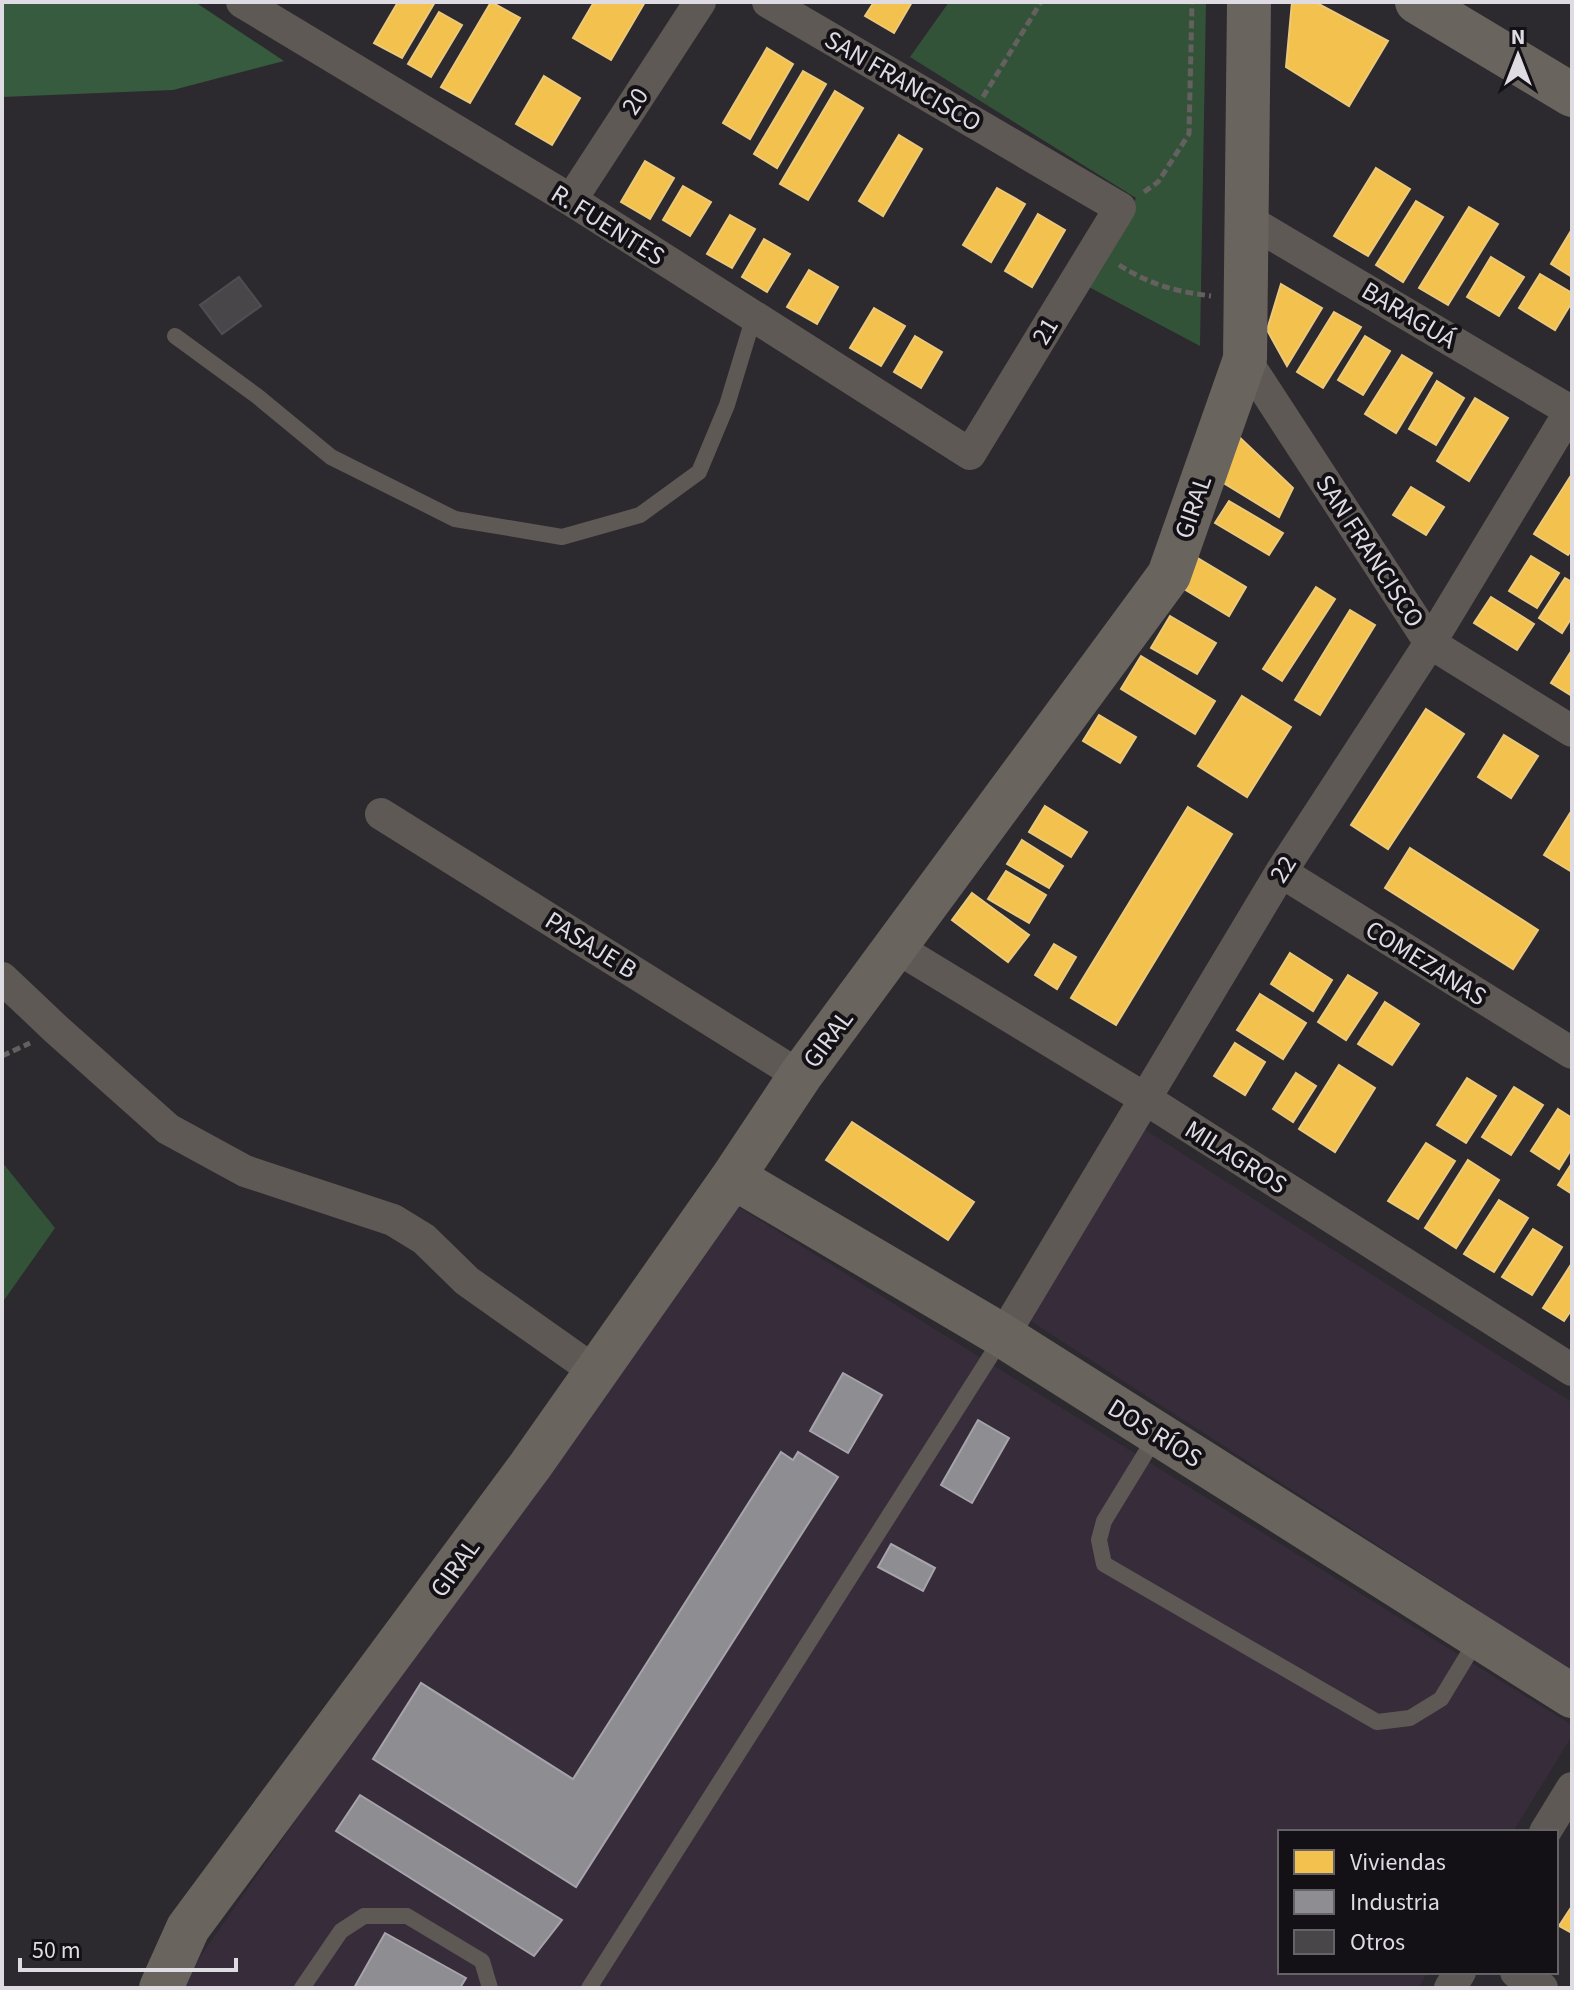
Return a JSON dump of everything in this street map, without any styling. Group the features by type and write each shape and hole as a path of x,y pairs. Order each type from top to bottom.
{"street":[{"name":"R. FUENTES","path":"242,2 571,200 970,454"},
{"name":"20","path":"571,200 700,2"},
{"name":"SAN FRANCISCO","path":"768,2 1120,208"},
{"name":"GIRAL","path":"161,1988 188,1928 530,1466 733,1177 800,1076 1169,575 1245,359 1249,2"},
{"path":"1417,2 1572,95"},
{"name":"21","path":"970,454 1120,208"},
{"name":"BARAGUÁ","path":"1246,219 1571,410"},
{"name":"SAN FRANCISCO","path":"1245,359 1430,643 1572,731"},
{"name":"22","path":"1003,1336 1281,872 1430,643 1571,410"},
{"name":"PASAJE B","path":"381,814 800,1076"},
{"name":"COMEZANAS","path":"1281,872 1572,1053"},
{"name":"MILAGROS","path":"897,948 1144,1098 1572,1370"},
{"path":"2,978 168,1129 245,1171 393,1220 424,1239 467,1281 596,1372"},
{"name":"DOS RÍOS","path":"733,1177 1003,1336 1572,1696"},
{"path":"1546,1830 1572,1788"},
{"path":"1519,1974 1542,1988"}],"lane":[{"path":"175,336 257,396 331,457 455,519 562,537 640,515 699,472 727,405 754,316"},
{"path":"589,1988 1003,1336"},
{"path":"1157,1434 1104,1521 1099,1540 1104,1564 1377,1722 1410,1718 1441,1699 1478,1637"},
{"path":"302,1988 341,1931 364,1916 407,1916 482,1961 490,1988"}],"path":[{"path":"970,120 1041,2"},
{"path":"1120,208 1158,182 1189,134 1192,2"},
{"path":"1095,249 1139,277 1166,289 1245,302"}],"shaded area":[{"path":"1136,1124 1572,1402 1572,1671 1018,1313"},
{"path":"729,1201 1572,1725 1572,1736 1514,1830 1278,1830 1278,1974 1427,1974 1418,1988 186,1988 188,1974"}],"green space":[{"path":"2,2 195,2 284,61 173,90 2,97"},
{"path":"949,2 1206,2 1200,346 1087,286 1136,198 910,57"},
{"path":"2,1162 55,1228 2,1303"}],"building: Viviendas":[{"path":"398,2 435,2 402,58 374,43"},
{"path":"491,2 520,18 470,103 441,87"},
{"path":"594,2 645,2 611,60 573,38"},
{"path":"874,2 912,2 894,33 865,16"},
{"path":"1292,2 1315,2 1388,41 1349,106 1286,67"},
{"path":"439,12 462,25 431,77 408,64"},
{"path":"767,48 793,64 750,139 723,123"},
{"path":"803,71 826,84 777,168 754,154"},
{"path":"544,76 580,98 552,145 516,124"},
{"path":"835,91 863,108 808,200 780,184"},
{"path":"899,135 922,149 883,216 859,201"},
{"path":"645,161 674,178 650,219 621,202"},
{"path":"1376,168 1410,189 1368,256 1334,236"},
{"path":"683,186 711,202 690,236 663,220"},
{"path":"997,188 1025,204 991,262 963,245"},
{"path":"1416,201 1443,217 1403,282 1376,265"},
{"path":"1469,207 1498,224 1448,305 1419,288"},
{"path":"1038,214 1065,230 1032,287 1005,271"},
{"path":"730,215 755,229 732,268 707,254"},
{"path":"1572,229 1572,277 1551,264"},
{"path":"764,239 790,254 767,292 742,277"},
{"path":"1491,257 1524,277 1499,316 1467,297"},
{"path":"809,270 838,287 817,324 787,307"},
{"path":"1540,274 1572,293 1572,302 1555,330 1519,308"},
{"path":"1281,284 1322,308 1287,366 1267,330"},
{"path":"874,308 905,326 881,366 850,348"},
{"path":"1334,312 1361,327 1323,388 1297,372"},
{"path":"915,336 942,352 921,388 894,372"},
{"path":"1365,336 1390,351 1363,395 1338,380"},
{"path":"1402,355 1432,373 1396,433 1365,414"},
{"path":"1437,381 1464,398 1436,445 1409,429"},
{"path":"1475,398 1508,418 1469,481 1437,461"},
{"path":"1236,434 1293,488 1279,517 1222,482"},
{"path":"1572,474 1572,550 1568,555 1534,534"},
{"path":"1411,487 1444,507 1426,535 1393,515"},
{"path":"1229,501 1283,533 1269,555 1215,523"},
{"path":"1191,554 1246,587 1229,616 1174,583"},
{"path":"1531,556 1559,573 1537,608 1509,591"},
{"path":"1565,578 1572,582 1572,617 1562,633 1539,618"},
{"path":"1316,587 1335,599 1282,681 1263,669"},
{"path":"1491,597 1534,624 1517,650 1474,623"},
{"path":"1350,610 1375,625 1320,715 1295,700"},
{"path":"1170,616 1216,643 1197,674 1151,648"},
{"path":"1572,650 1572,696 1551,683"},
{"path":"1141,656 1215,701 1195,734 1121,689"},
{"path":"1242,696 1291,727 1247,797 1198,766"},
{"path":"1426,709 1464,734 1388,849 1351,825"},
{"path":"1099,715 1136,737 1120,763 1083,741"},
{"path":"1504,735 1538,756 1511,798 1478,777"},
{"path":"1045,806 1087,832 1071,857 1029,832"},
{"path":"1188,807 1232,834 1116,1025 1071,998"},
{"path":"1572,810 1572,872 1544,855"},
{"path":"1022,840 1063,866 1049,888 1007,864"},
{"path":"1410,848 1538,930 1513,969 1385,888"},
{"path":"1006,871 1046,895 1029,923 988,899"},
{"path":"972,893 1029,935 1008,962 952,920"},
{"path":"1054,944 1076,957 1057,989 1035,975"},
{"path":"1290,953 1332,980 1313,1011 1271,984"},
{"path":"1348,975 1377,993 1346,1040 1318,1022"},
{"path":"1260,994 1306,1023 1283,1059 1237,1030"},
{"path":"1385,1002 1419,1024 1392,1065 1358,1044"},
{"path":"1235,1043 1265,1062 1245,1095 1214,1076"},
{"path":"1339,1065 1375,1088 1335,1152 1299,1129"},
{"path":"1296,1073 1316,1086 1293,1122 1273,1109"},
{"path":"1467,1078 1496,1096 1466,1143 1437,1125"},
{"path":"1514,1087 1543,1105 1511,1155 1482,1137"},
{"path":"1558,1109 1572,1118 1572,1148 1559,1169 1531,1151"},
{"path":"852,1122 974,1202 948,1240 826,1160"},
{"path":"1426,1143 1455,1161 1418,1219 1388,1201"},
{"path":"1468,1160 1499,1180 1456,1248 1425,1228"},
{"path":"1572,1163 1572,1194 1558,1185"},
{"path":"1499,1200 1528,1218 1494,1272 1464,1254"},
{"path":"1533,1229 1562,1247 1532,1295 1502,1277"},
{"path":"1572,1263 1572,1309 1564,1321 1543,1308"},
{"path":"1572,1906 1572,1933 1559,1926"}],"building: Industria":[{"path":"843,1373 882,1395 848,1453 810,1431"},
{"path":"978,1420 1009,1438 972,1503 941,1485"},
{"path":"781,1452 793,1460 798,1452 838,1477 576,1887 373,1759 421,1683 573,1779"},
{"path":"891,1544 935,1568 923,1591 878,1567"},
{"path":"360,1795 562,1920 534,1956 336,1831"},
{"path":"385,1933 466,1978 460,1988 354,1988"}],"building: Otros":[{"path":"239,277 261,306 222,334 200,305"}]}
